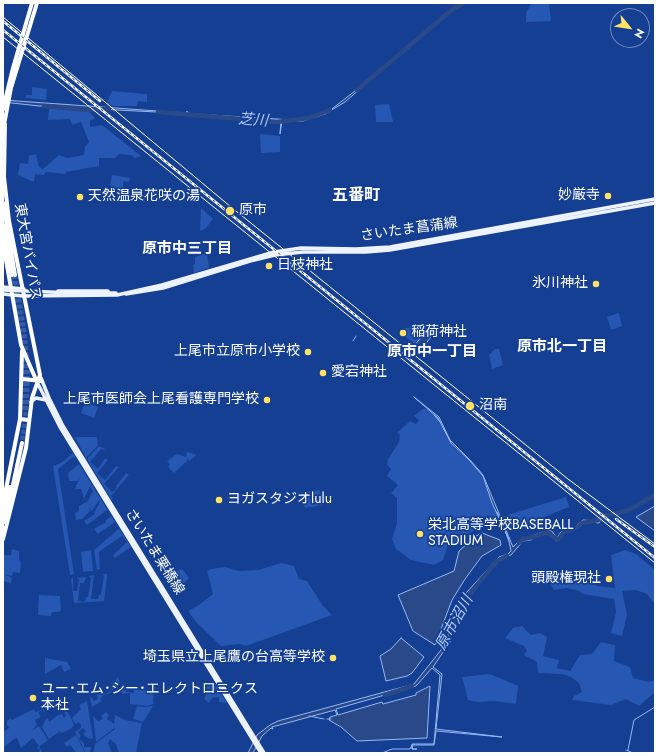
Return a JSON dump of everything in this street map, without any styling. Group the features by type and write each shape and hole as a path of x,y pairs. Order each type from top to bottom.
{"highway":[{"name":"東大宮バイパス","path":"3,137 5,106 32,3"},
{"name":"東大宮バイパス","path":"7,97 37,3"},
{"name":"東大宮バイパス","path":"3,539 25,455 31,402 38,379 6,195 4,124"},
{"name":"東大宮バイパス","path":"3,204 14,275 3,225"},
{"name":"東大宮バイパス","path":"3,243 22,350 20,419 3,504"},
{"name":"東大宮バイパス","path":"22,350 38,379"},
{"path":"22,379 38,379"},
{"path":"20,419 29,420"},
{"path":"3,516 21,442 3,531"}],"main road":[{"name":"さいたま菖蒲線","path":"121,293 162,285 274,252 301,248 356,249 390,247 655,199"},
{"name":"さいたま菖蒲線","path":"3,290 72,293 141,292 163,288 250,261 275,255 302,252 366,252 390,250 655,204"},
{"path":"3,287 22,289 113,291 121,293"},
{"path":"3,294 23,296 110,296 121,293"},
{"name":"さいたま栗橋線","path":"38,379 46,400 63,432 254,739"},
{"name":"さいたま栗橋線","path":"38,379 63,426 254,739"},
{"path":"31,402 36,398 46,400"},
{"path":"254,739 263,753"}],"shaded area":[{"path":"532,3 549,3 551,21 526,22 526,13"},
{"path":"32,87 47,89 46,100 26,98 26,95 32,95"},
{"path":"360,87 360,89 345,102 325,114 303,121 282,121 280,134 281,120 238,118 238,120 236,118 195,114 293,120 314,117 328,112"},
{"path":"112,91 147,94 147,102 138,101 137,106 112,106 107,102"},
{"path":"3,100 186,113 187,111 188,113 195,114 39,106 3,102"},
{"path":"389,104 393,122 376,122 375,105"},
{"path":"49,108 88,111 95,118 90,121 90,127 102,125 141,156 135,158 131,155 119,154 115,158 99,158 99,166 66,172 66,174 46,172 44,175 35,174 34,182 18,175 20,163 28,164 29,156 36,154 39,167 43,169 59,155 67,158 84,155 85,147 89,142 81,122 72,125 70,119 48,120"},
{"path":"260,134 280,136 280,152 261,153"},
{"path":"112,175 130,178 129,182 123,181 123,189 110,187"},
{"path":"201,208 213,219 205,229 200,231"},
{"path":"207,253 209,268 194,273 193,265 195,264 195,257"},
{"path":"619,313 622,326 611,330 607,317"},
{"path":"428,327 415,344 404,336 405,328"},
{"path":"429,327 436,327 437,329 421,350 415,345"},
{"path":"495,349 499,349 503,365 492,369 489,355"},
{"path":"414,397 439,417 450,440 471,461 483,475 513,547 520,540 551,530 557,538 561,532 575,527 583,520 597,521 602,517 599,523 584,521 579,524 575,530 562,533 558,541 556,541 550,533 535,537 531,540 523,541 511,555 500,558 496,565 487,572 463,600 457,611 450,642 433,667 442,674 436,729 502,737 436,731 434,745 413,745 412,749 412,744 434,744 440,675 432,668 416,686 336,709 338,715 382,702 383,704 416,695 416,693 430,686 427,738 357,741 341,727 329,720 330,717 337,715 335,710 272,727 273,729 271,728 262,736 253,753 248,753 257,735 278,721 414,684 441,650 447,639 455,612 466,593 499,557 508,554 511,551 508,537 492,503 483,476 451,443 438,418"},
{"path":"85,402 98,407 94,418 81,413"},
{"path":"423,409 427,409 438,418 447,437 455,448 478,469 483,476 499,518 467,534 455,544 450,539 443,560 434,565 411,560 396,549 392,539 397,523 397,498 391,493 398,485 387,476 391,469 387,465 388,459 399,442 400,435 397,433 410,421 416,424 419,420 414,416"},
{"path":"75,437 97,437 98,445 86,458"},
{"path":"99,446 105,449 101,449 90,462 98,469 105,458 108,460 97,473 105,480 116,466 123,468 119,467 104,484 112,492 115,490 117,487 116,486 126,473 129,475 111,496 113,498 112,500 87,459"},
{"path":"187,452 197,455 189,461 187,457 187,461 174,473 168,467 170,464 167,461 177,454 186,457"},
{"path":"73,453 76,459 73,457 58,469 74,574 70,575 53,466 61,463"},
{"path":"79,464 115,522 98,534 94,529 106,522 105,521 111,516 107,510 87,525 84,521 95,514 94,513 100,502 99,500 92,511 88,507 90,511 82,519 76,520 75,513 79,511 79,506 88,501 93,491 90,486 84,499 81,489 75,489 82,473 78,481 69,481 68,473"},
{"path":"319,490 320,494 324,494 324,505 305,508 300,493"},
{"path":"566,497 569,507 507,532 501,517"},
{"path":"655,506 655,531 636,517"},
{"path":"119,529 131,547 115,558 113,555 127,542 122,536 104,548 99,552 100,569 97,570 94,550"},
{"path":"482,533 500,540 501,545 482,556 465,579 452,600 435,645 413,631 398,595 454,571 459,551 476,536"},
{"path":"12,549 19,551 19,559 21,563 20,573 13,572 12,576 4,574 12,578 11,583 3,581 3,555 11,555"},
{"path":"91,550 93,571 83,572 81,552"},
{"path":"625,550 636,554 655,570 655,605 647,594 636,590 622,591 627,615 622,636 611,633 616,612 614,599 583,594 579,591 567,588 554,590 550,584 559,580 590,579 597,586 615,588 611,555"},
{"path":"281,563 294,566 299,579 307,581 323,606 332,615 246,646 240,644 221,646 196,622 188,611 199,605 213,594 207,571 225,567 239,571 258,570"},
{"path":"182,569 189,578 180,587 173,583 175,580 173,574 170,573"},
{"path":"102,574 107,574 104,601 74,603 71,579 73,578 73,591 77,591 79,579 76,578 86,577 84,583 80,583 78,601 82,602 85,601 86,597 88,597 91,578 89,576 94,575 91,599 98,599 99,595 101,595 104,576"},
{"path":"39,595 60,596 61,610 59,612 52,612 51,616 38,615"},
{"path":"522,626 531,635 540,633 547,637 543,656 559,660 557,668 570,671 580,655 592,654 601,642 615,645 614,661 630,667 633,678 649,682 655,680 655,692 639,706 626,699 611,705 572,700 574,696 582,692 579,683 571,677 562,674 538,673 537,662 524,655 527,651 524,646 505,638 513,628"},
{"path":"401,638 424,657 412,673 407,676 386,681 380,656 391,649"},
{"path":"45,658 67,662 71,669 64,672 61,665 45,674"},
{"path":"490,674 518,686 516,704 468,700 462,677"},
{"path":"118,676 120,683 117,689 114,689 110,693 104,695 100,699 102,701 92,707 89,694 94,701 98,699 97,693 101,690 105,694 112,690 111,688 113,686 111,683 117,679"},
{"path":"213,681 227,703 219,702 219,697 212,698 209,703 204,699 206,695 203,693 206,685"},
{"path":"121,686 126,687 126,691 131,693 134,693 134,690 154,690 153,703 155,703 148,706 130,704 130,693 122,694"},
{"path":"87,701 93,738 90,739 83,734 86,731 83,728 78,732 81,736 79,739 84,743 84,747 91,747 90,753 86,753 75,732 81,728 81,725 79,722 75,724 72,718 81,709 79,705"},
{"path":"60,702 70,716 74,725 72,728 62,733 60,731 49,739 42,727 48,718 49,722 58,715 62,714 64,718 66,716 63,708 56,710 55,705"},
{"path":"137,706 153,706 143,722 133,719"},
{"path":"34,709 35,712 44,709 45,713 43,710 38,712 41,717 35,720 37,725 31,731 39,726 48,740 39,747 43,753 38,753 40,750 37,748 39,746 33,738 21,748 17,738 3,748 3,732 9,728 7,721 10,718 12,720"},
{"path":"106,712 109,715 107,719 114,724 115,715 125,720 142,723 136,753 119,753 116,744 110,739 108,743 112,753 93,753 95,744 115,729 114,728 96,742 93,716 98,721 103,719 101,716"},
{"path":"76,735 85,753 74,753 75,751 70,745 67,747 64,743"}],"waterway":[{"name":"芝川","path":"357,90 454,8 464,3"},
{"name":"芝川","path":"44,106 89,110 109,109"},
{"name":"芝川","path":"158,112 277,122 309,118 330,110"},
{"path":"353,341 356,336"},
{"path":"434,415 441,423"},
{"path":"444,429 451,442"},
{"name":"原市沼川","path":"519,543 523,539 547,532 558,540 564,532 578,527 582,523 598,520 603,516 627,511 655,495"},
{"path":"497,512 509,541"},
{"name":"原市沼川","path":"454,622 461,608 476,586 497,561 507,556"},
{"name":"原市沼川","path":"385,695 412,686"},
{"path":"628,750 634,720 655,707"},
{"path":"309,716 324,719"},
{"path":"382,753 392,749 410,749 412,745"},
{"path":"626,750 633,753"}],"tunnel":[{"path":"12,275 25,368 24,412"},
{"path":"15,275 24,328 28,368 27,401 22,443"}],"tram line":[{"path":"3,17 231,207 568,479 655,544"},
{"path":"3,37 655,563"}],"railway":[{"path":"3,21 100,101"},
{"path":"3,30 655,558"},
{"path":"616,519 655,547"}],"place":[{"name":"妙厳寺","path":"608,196"},
{"name":"天然温泉花咲の湯","path":"80,197"},
{"name":"原市","path":"230,211"},
{"name":"日枝神社","path":"269,266"},
{"name":"氷川神社","path":"596,284"},
{"name":"稲荷神社","path":"403,333"},
{"name":"上尾市立原市小学校","path":"308,352"},
{"name":"愛宕神社","path":"323,373"},
{"name":"上尾市医師会上尾看護専門学校","path":"267,400"},
{"name":"沼南","path":"470,406"},
{"name":"ヨガスタジオlulu","path":"219,500"},
{"name":"栄北高等学校BASEBALL STADIUM","path":"420,534"},
{"name":"頭殿権現社","path":"609,579"},
{"name":"埼玉県立上尾鷹の台高等学校","path":"333,658"},
{"name":"ユー･エム･シー･エレクトロニクス 本社","path":"33,698"}],"district":[{"name":"五番町","path":"356,196"},
{"name":"原市中三丁目","path":"187,249"},
{"name":"原市北一丁目","path":"562,347"},
{"name":"原市中一丁目","path":"432,352"}]}
